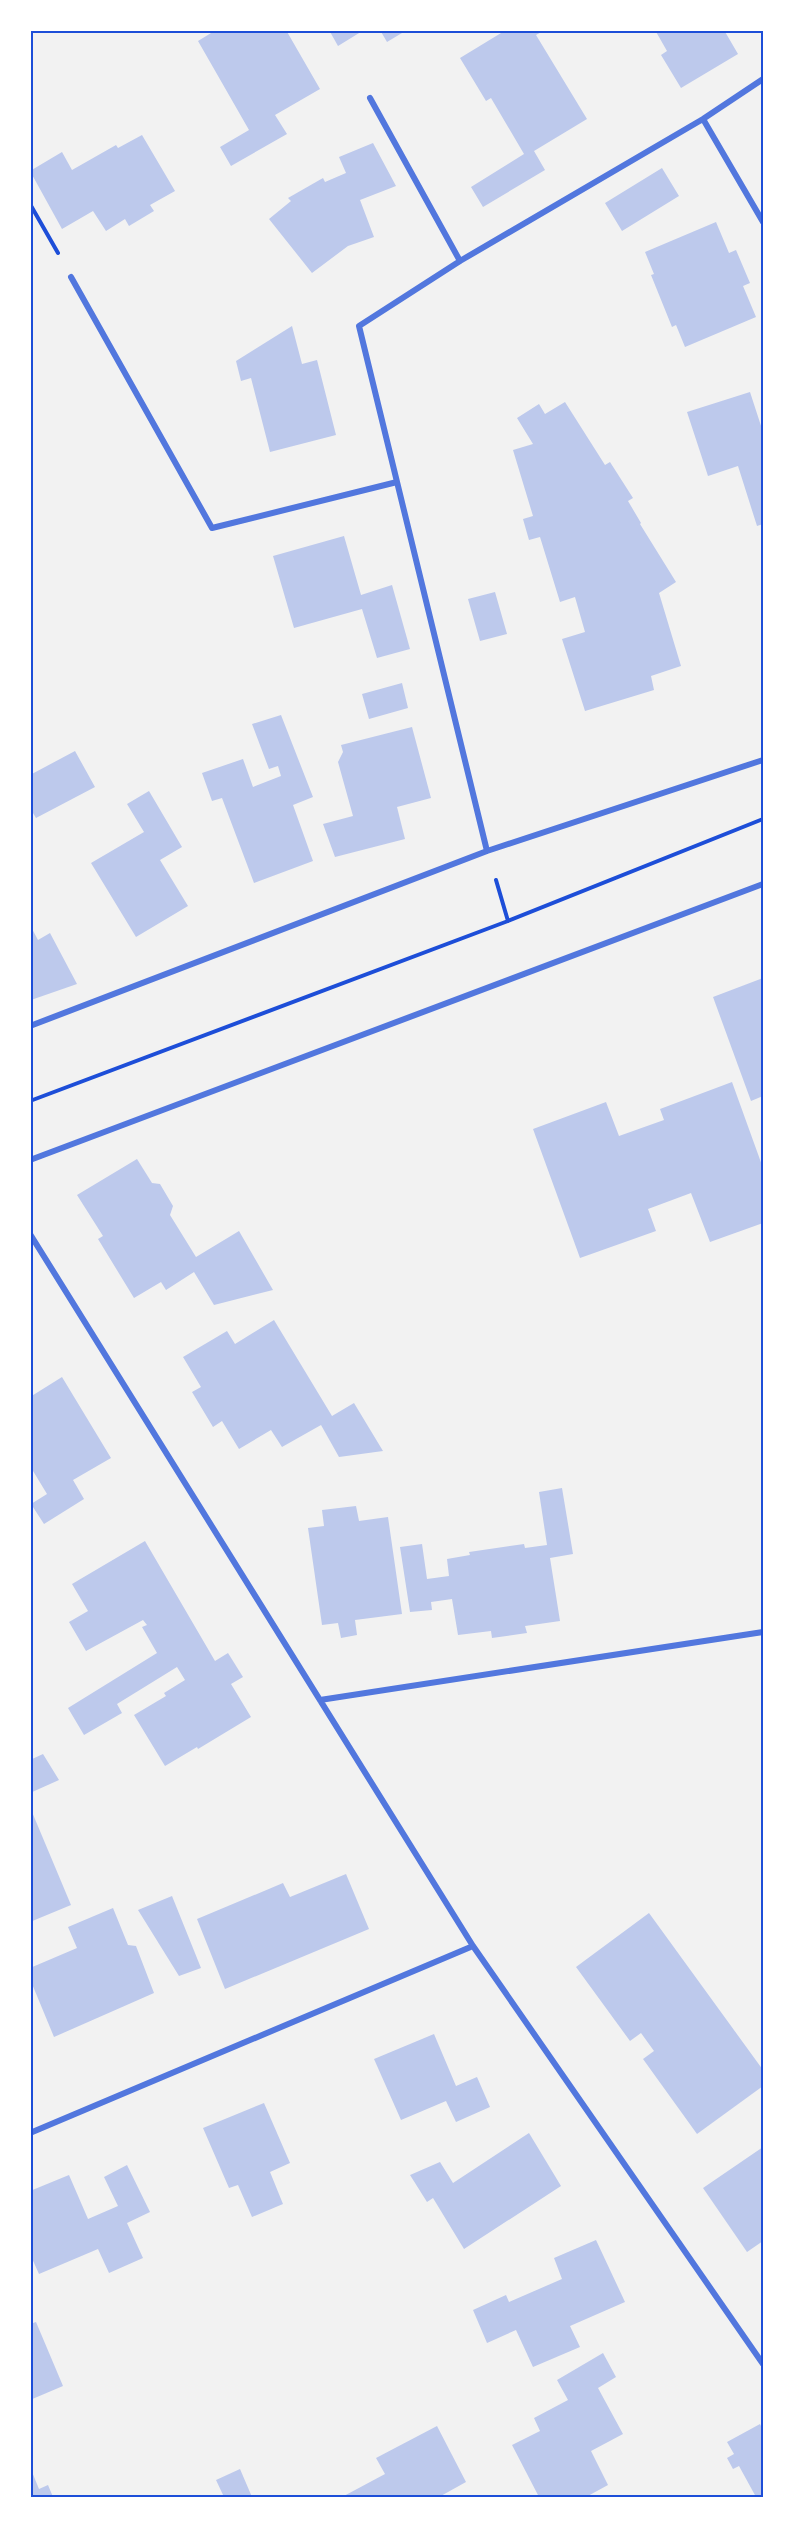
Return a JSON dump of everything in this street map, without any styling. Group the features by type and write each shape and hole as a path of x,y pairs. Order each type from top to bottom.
{"street":[{"path":"487,850 360,326 460,261 703,119 763,79"},
{"path":"370,98 460,261"},
{"path":"703,119 763,222"},
{"path":"71,277 212,528 397,482"},
{"path":"30,1026 487,850 763,760"},
{"path":"30,1160 763,884"},
{"path":"30,1234 473,1946 763,2364"},
{"path":"320,1700 763,1632"},
{"path":"30,2133 473,1946"}],"path":[{"path":"30,204 71,277"},
{"path":"30,1101 508,921 763,819"},
{"path":"487,850 508,921"}],"building":[{"path":"216,30 286,30 320,89 275,115 287,134 231,166 220,147 249,130 198,41"},
{"path":"329,30 364,30 338,46"},
{"path":"380,30 407,30 387,42"},
{"path":"506,30 545,30 536,35 587,119 534,151 545,170 483,207 471,187 524,154 491,98 486,101 460,58"},
{"path":"655,30 724,30 738,54 681,88 661,55 667,51"},
{"path":"142,135 175,191 150,205 154,211 129,226 125,219 106,231 93,211 62,229 30,171 62,152 72,170 116,145 118,148"},
{"path":"373,143 396,186 360,200 374,237 348,246 312,273 269,219 291,201 288,198 323,178 325,182 346,173 339,157"},
{"path":"662,168 679,196 622,231 605,203"},
{"path":"716,222 729,253 736,250 750,283 743,286 756,317 685,347 676,325 672,327 651,275 654,274 645,252"},
{"path":"292,326 302,364 317,360 336,435 270,452 251,378 241,381 236,361"},
{"path":"750,392 763,432 763,524 757,526 738,466 708,476 687,412"},
{"path":"565,402 605,465 610,462 633,498 628,501 676,582 659,593 681,666 651,676 654,690 585,711 562,639 585,632 575,597 560,602 540,537 529,540 523,519 533,516 513,450 533,444 517,418 539,404 545,414"},
{"path":"344,536 361,595 392,585 410,649 377,658 362,609 294,628 273,556"},
{"path":"495,592 507,634 480,641 468,599"},
{"path":"402,683 408,708 369,719 362,694"},
{"path":"281,715 313,797 293,805 313,861 254,883 222,798 212,801 202,773 243,759 253,787 281,776 278,766 269,769 252,724"},
{"path":"412,727 431,798 397,807 405,839 335,857 323,824 353,816 338,762 343,752 341,745"},
{"path":"75,751 95,787 36,818 30,808 30,775"},
{"path":"149,791 182,847 160,860 188,906 136,937 91,863 144,832 127,804"},
{"path":"30,925 38,940 50,933 77,984 31,1000"},
{"path":"763,978 763,1096 751,1101 713,997"},
{"path":"732,1082 763,1168 763,1223 710,1242 691,1193 648,1209 656,1231 580,1258 533,1129 606,1102 619,1136 664,1120 660,1109"},
{"path":"137,1159 152,1183 160,1184 173,1206 170,1215 196,1257 239,1231 273,1290 214,1305 194,1272 166,1290 161,1282 134,1298 98,1239 103,1236 77,1195"},
{"path":"274,1320 332,1416 354,1403 383,1451 339,1457 321,1425 282,1447 271,1430 239,1449 222,1421 213,1427 192,1392 201,1387 183,1357 227,1331 235,1344"},
{"path":"62,1377 111,1458 73,1480 84,1499 44,1524 31,1504 47,1494 30,1466 30,1397"},
{"path":"562,1488 573,1554 550,1558 560,1621 525,1626 527,1633 492,1638 491,1631 458,1635 452,1599 431,1602 432,1610 410,1612 400,1547 422,1544 427,1579 449,1576 447,1559 470,1555 469,1552 524,1544 525,1548 547,1545 539,1492"},
{"path":"356,1506 359,1521 388,1517 402,1614 355,1620 357,1635 341,1638 338,1623 322,1625 308,1528 324,1526 322,1510"},
{"path":"145,1541 215,1661 228,1653 243,1677 231,1684 251,1717 165,1766 134,1715 166,1696 164,1693 185,1680 177,1667 117,1704 122,1713 84,1735 68,1708 157,1653 142,1627 147,1625 143,1620 86,1651 69,1622 88,1611 72,1584"},
{"path":"43,1754 59,1780 30,1793 30,1760"},
{"path":"32,1812 71,1905 30,1922 30,1813"},
{"path":"346,1874 369,1929 225,1989 197,1919 283,1883 290,1897"},
{"path":"172,1896 201,1968 179,1976 138,1910"},
{"path":"113,1908 128,1945 136,1946 154,1993 54,2037 30,1979 30,1968 77,1948 68,1927"},
{"path":"649,1913 763,2070 763,2086 697,2134 643,2059 654,2051 641,2033 630,2041 576,1967"},
{"path":"434,2034 456,2086 477,2077 490,2107 456,2122 446,2101 401,2120 374,2059"},
{"path":"264,2103 290,2163 270,2172 283,2204 252,2217 238,2185 229,2188 203,2128"},
{"path":"529,2133 561,2186 464,2249 433,2198 427,2202 410,2175 440,2162 453,2183"},
{"path":"763,2147 763,2241 747,2252 703,2188"},
{"path":"127,2165 150,2212 127,2223 143,2258 109,2273 98,2249 39,2274 30,2254 30,2191 69,2175 88,2219 118,2206 104,2177"},
{"path":"596,2240 625,2302 570,2326 580,2347 533,2367 516,2330 487,2343 473,2310 506,2295 509,2302 562,2279 554,2258"},
{"path":"36,2322 63,2386 30,2400 30,2324"},
{"path":"603,2353 616,2377 598,2388 623,2434 591,2451 608,2485 586,2497 539,2497 512,2445 540,2431 534,2418 568,2400 557,2380"},
{"path":"760,2424 763,2430 763,2497 756,2497 739,2466 733,2469 727,2458 734,2454 727,2442"},
{"path":"437,2426 466,2482 439,2497 342,2497 385,2474 376,2458"},
{"path":"30,2467 39,2489 48,2485 53,2497 30,2497"},
{"path":"240,2469 252,2497 224,2497 216,2480"}]}
